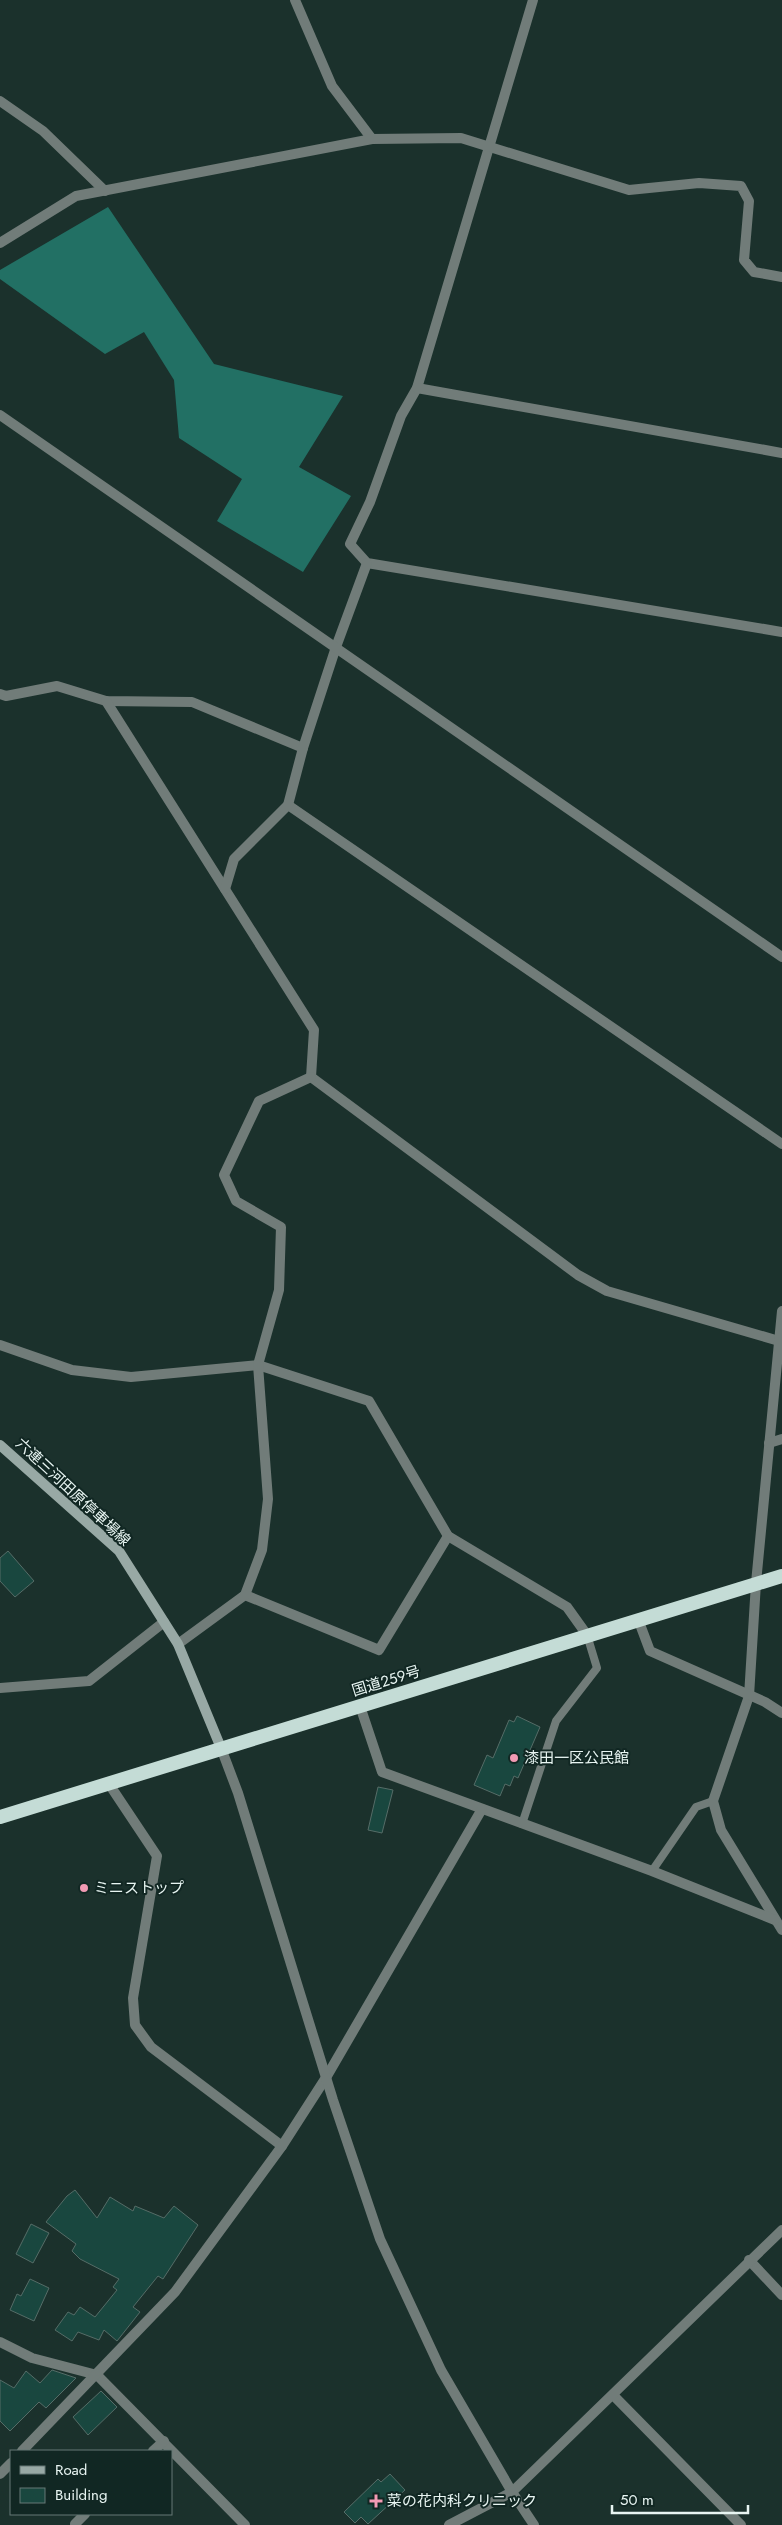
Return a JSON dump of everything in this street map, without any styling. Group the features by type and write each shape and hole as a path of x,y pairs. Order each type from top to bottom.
{"highway":[{"name":"国道259号","path":"0,1817 782,1576"}],"main road":[{"name":"六連三河田原停車場線","path":"0,1445 119,1551 178,1644 221,1748"}],"street":[{"path":"295,0 332,86 372,139"},
{"path":"533,0 416,388 402,416 370,502 350,544 367,563 782,632"},
{"path":"0,101 43,130 105,191"},
{"path":"0,243 76,196 372,139 461,138 629,190 699,183 741,186 749,201 744,260 754,272 782,277"},
{"path":"416,388 782,453"},
{"path":"0,415 782,957"},
{"path":"225,888 234,859 288,805 303,748 336,647 367,563"},
{"path":"0,694 6,696 58,686 106,701 192,702 303,748"},
{"path":"106,701 314,1030 311,1077"},
{"path":"288,805 782,1144"},
{"path":"311,1077 578,1275 607,1291 779,1341"},
{"path":"178,1644 245,1595 262,1550 268,1499 258,1365 279,1290 281,1227 236,1201 224,1175 260,1101 311,1077"},
{"path":"782,1311 756,1583 749,1696 713,1801 721,1830 782,1930"},
{"path":"0,1346 72,1370 131,1378 258,1365 370,1401 448,1536 567,1607 587,1635"},
{"path":"769,1443 782,1439"},
{"path":"245,1595 379,1650 448,1536"},
{"path":"638,1619 650,1651 766,1702 782,1713"},
{"path":"0,1688 89,1681 164,1622"},
{"path":"360,1706 382,1772 652,1871 775,1920"},
{"path":"221,1748 238,1793 380,2239 441,2370 512,2492 534,2525"},
{"path":"109,1784 157,1856 133,1998 135,2025 151,2047 282,2146"},
{"path":"23,2450 175,2292 282,2146 327,2076 482,1809"},
{"path":"449,2525 512,2492 782,2230"},
{"path":"749,2260 782,2295"},
{"path":"0,2342 32,2358 97,2375 245,2525"},
{"path":"613,2395 741,2525"},
{"path":"154,2450 164,2441"},
{"path":"0,2474 10,2464"},
{"path":"76,2525 74,2524 84,2515"}],"lane":[{"path":"522,1824 556,1722 597,1668 587,1635"},
{"path":"652,1871 696,1807 713,1801"}],"green space":[{"path":"108,207 214,364 343,396 299,467 351,496 303,572 217,521 242,479 179,438 174,380 144,332 105,354 0,279 0,270"}],"building":[{"path":"8,1551 34,1581 15,1597 0,1581 0,1558"},
{"name":"漆田一区公民館","path":"517,1716 540,1727 518,1778 514,1776 510,1786 505,1784 500,1796 474,1785 487,1755 493,1758 509,1720 514,1722"},
{"path":"378,1787 393,1790 382,1833 368,1830"},
{"path":"75,2190 97,2218 110,2197 133,2211 135,2206 164,2218 174,2206 198,2225 163,2279 158,2276 133,2307 140,2312 117,2341 104,2330 99,2340 78,2332 72,2341 55,2330 68,2312 74,2315 80,2307 95,2317 117,2290 113,2287 119,2279 80,2259 72,2251 76,2244 46,2222 67,2196"},
{"path":"31,2224 49,2233 33,2263 16,2254"},
{"path":"30,2279 49,2288 34,2321 10,2310 17,2294 21,2296"},
{"path":"52,2370 76,2378 46,2408 39,2402 10,2431 0,2421 0,2380 14,2388 26,2371 40,2383"},
{"path":"101,2391 117,2407 88,2435 73,2417"},
{"name":"菜の花内科クリニック","path":"390,2474 405,2490 368,2524 361,2517 355,2523 344,2512 378,2479 381,2482"}],"place":[{"name":"漆田一区公民館","path":"514,1758"},
{"name":"ミニストップ","path":"84,1888"},
{"name":"菜の花内科クリニック","path":"376,2501"}]}
